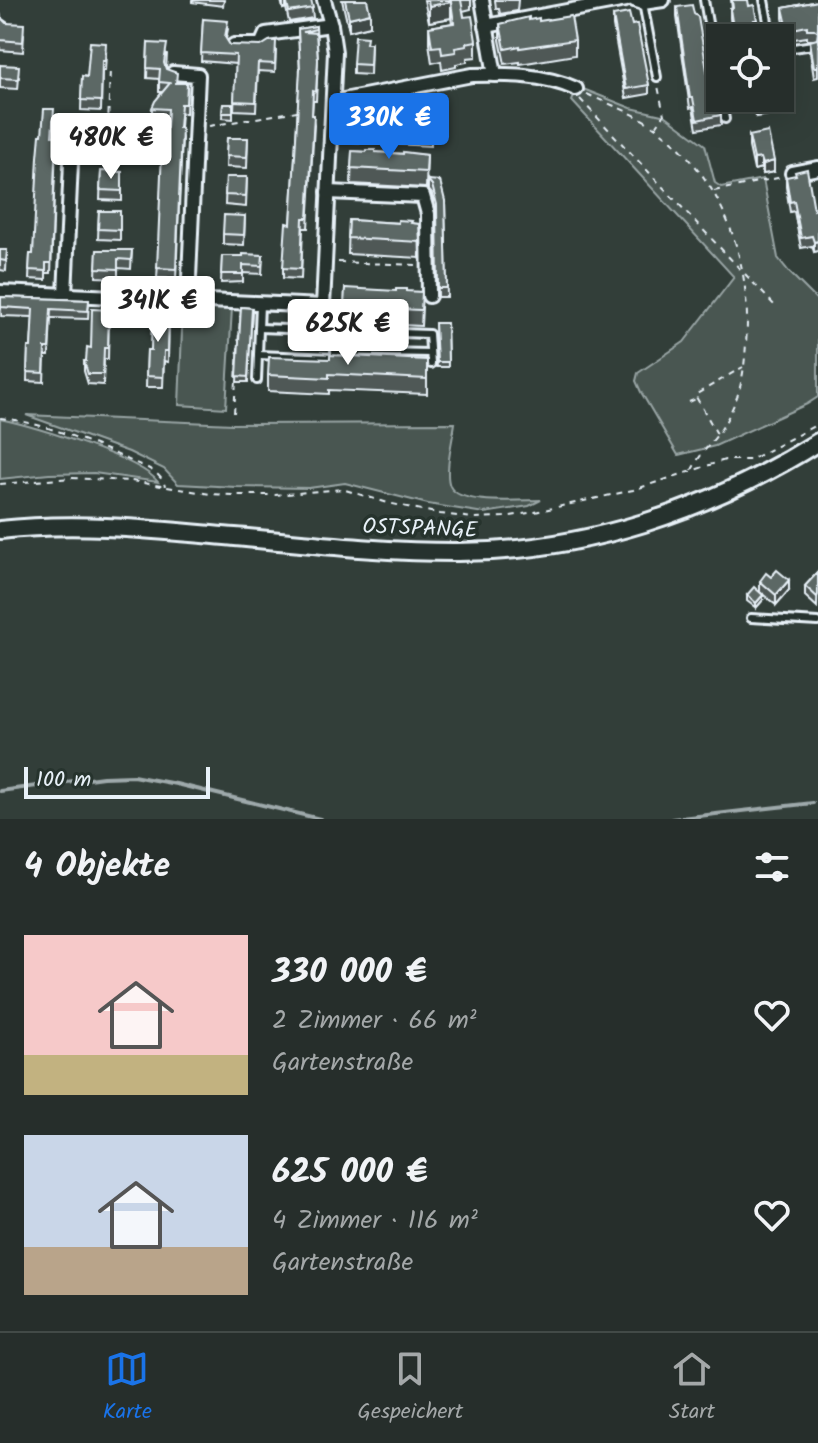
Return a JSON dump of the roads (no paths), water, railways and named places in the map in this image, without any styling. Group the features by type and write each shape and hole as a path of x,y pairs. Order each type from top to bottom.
{"main road":[{"name":"OSTSPANGE","path":"0,530 100,526 453,552 547,546 611,533 692,507 733,489 818,442"}],"street":[{"path":"324,0 335,52 323,306 331,331"},
{"path":"482,0 495,75"},
{"path":"486,26 626,0"},
{"path":"638,2 663,0"},
{"path":"234,45 261,45 266,34 331,25"},
{"path":"173,73 198,75 188,300"},
{"path":"333,102 472,75 546,78 576,89"},
{"path":"65,295 72,141"},
{"path":"792,173 817,171"},
{"path":"328,192 423,196 428,214 429,296"},
{"path":"0,292 323,306"}],"lane":[{"path":"704,0 708,24"},
{"path":"764,0 768,24"},
{"path":"638,2 657,77"},
{"path":"794,48 813,45"},
{"path":"724,112 725,119"},
{"path":"332,123 420,127"},
{"path":"257,380 260,304"},
{"path":"259,328 429,334 431,364"},
{"path":"331,331 335,354"},
{"path":"258,355 430,353"},
{"path":"751,618 818,622"}],"waterway":[{"path":"0,791 133,776 320,819"},
{"path":"672,819 813,803"}]}
